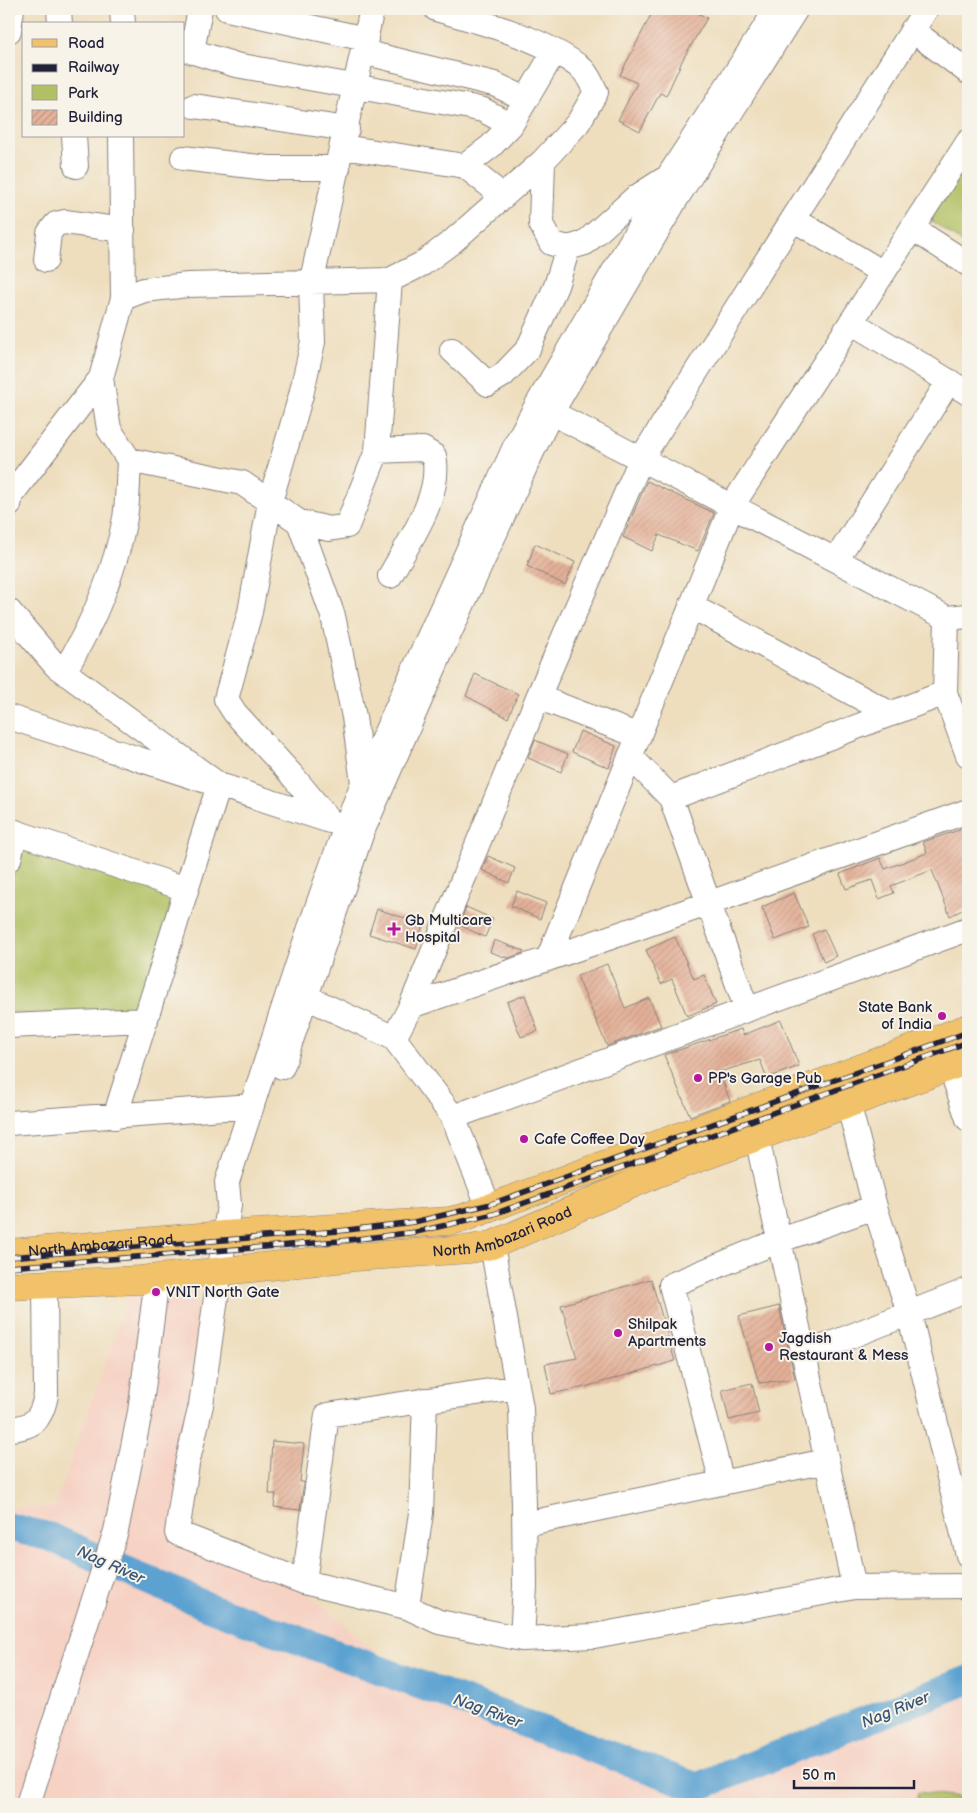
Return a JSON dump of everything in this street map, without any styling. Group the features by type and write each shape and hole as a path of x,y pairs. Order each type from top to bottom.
{"main road":[{"name":"North Ambazari Road","path":"9,1286 46,1284 157,1285 218,1272 355,1257 470,1249 492,1245 660,1172 754,1123 968,1028"},
{"name":"North Ambazari Road","path":"9,1253 224,1235 449,1221 490,1210 754,1123 848,1102 959,1063"}],"street":[{"path":"9,31 12,9"},
{"path":"59,9 60,22"},
{"path":"122,9 123,22"},
{"path":"200,9 188,50 236,65 483,110 511,125"},
{"path":"227,9 365,45 494,84 526,99"},
{"path":"346,826 291,774 235,713 226,699 250,612 270,502 302,395 313,342 311,284 372,9"},
{"path":"123,298 144,290 231,282 311,284 390,280 422,264 453,241 543,161 578,123 596,92 584,70 554,52 514,33 436,9"},
{"path":"346,826 445,643 544,409 668,177 777,9"},
{"path":"228,1204 243,1187 297,992 346,826 363,783 517,442 544,409 796,9"},
{"path":"394,1038 411,1006 538,697 641,459 926,9"},
{"path":"912,30 968,72"},
{"path":"465,166 491,146 511,125 554,52"},
{"path":"194,106 342,148 465,166 503,196"},
{"path":"74,138 76,166"},
{"path":"9,505 11,495 101,378 123,298 121,138"},
{"path":"548,959 732,506 968,142"},
{"path":"183,158 268,168 342,148"},
{"path":"543,161 541,224 551,243 568,248 585,243 635,198 668,177"},
{"path":"793,219 883,273"},
{"path":"46,260 49,233 56,224 65,222 123,230"},
{"path":"912,228 968,264"},
{"path":"452,350 488,384 503,375 528,349 538,330 556,286 568,248"},
{"path":"129,460 242,483 299,522 329,529 347,526 377,451 390,280"},
{"path":"836,560 958,387 851,322"},
{"path":"64,672 85,638 116,557 125,517 129,460 109,429 101,378"},
{"path":"544,409 836,560 958,617 946,694 968,755"},
{"path":"377,451 423,449 434,456 436,464 427,508 390,576"},
{"path":"299,522 333,616 354,717 363,783"},
{"path":"691,606 891,714"},
{"path":"9,611 56,666 219,785"},
{"path":"671,798 946,694"},
{"path":"538,697 634,746 671,798 747,1010"},
{"path":"9,717 346,826"},
{"path":"115,1117 219,785"},
{"path":"411,1006 710,903 968,811"},
{"path":"9,859 12,831 186,889"},
{"path":"453,1117 968,929"},
{"path":"297,992 394,1038 453,1117 490,1210"},
{"path":"297,992 252,1106 227,1182 228,1204 201,1404 188,1464 177,1533 304,1582 407,1607 440,1622 522,1639 594,1636 854,1587 968,1586"},
{"path":"9,1026 146,1020"},
{"path":"959,1063 968,1119"},
{"path":"848,1102 876,1207 909,1313 968,1554"},
{"path":"9,1123 252,1106"},
{"path":"754,1123 854,1587"},
{"path":"722,1483 671,1285 778,1241 876,1207"},
{"path":"492,1245 520,1408 525,1524 522,1639"},
{"path":"9,1430 26,1428 35,1421 43,1409 46,1395 46,1284"},
{"path":"28,1804 116,1531 140,1412 157,1285"},
{"path":"803,1355 968,1290"},
{"path":"304,1582 327,1415 517,1387"},
{"path":"407,1607 421,1514 425,1400"},
{"path":"525,1524 826,1461"}],"shaded area":[{"path":"198,1285 184,1528 301,1587 431,1700 710,1799 968,1684 968,1804 9,1804 9,1507 54,1507 132,1287"}],"green space":[{"path":"968,158 968,246 930,220"},
{"path":"22,839 175,892 140,1011 9,1016 9,892"},
{"path":"918,1792 968,1798 968,1804 916,1804"}],"building":[{"path":"654,9 691,9 707,18 683,59 666,96 660,93 640,131 618,120 637,83 620,75"},
{"path":"647,481 714,513 698,551 659,535 652,551 623,537"},
{"path":"535,544 575,562 565,585 527,566"},
{"path":"475,674 518,694 508,718 466,696"},
{"path":"580,731 616,746 609,768 572,752"},
{"path":"535,740 568,754 561,772 528,758"},
{"path":"968,827 968,907 950,916 932,870 891,886 894,893 879,899 872,880 846,889 840,874 880,858 885,869 927,853 923,842"},
{"path":"488,856 515,868 509,883 482,870"},
{"path":"517,891 546,903 540,919 511,906"},
{"path":"794,893 809,927 775,940 762,907"},
{"path":"466,907 493,919 485,937 459,925"},
{"path":"377,909 423,924 416,949 369,934"},
{"path":"824,929 836,956 824,962 812,934"},
{"path":"675,937 694,979 704,975 716,1004 687,1016 672,979 661,984 646,950"},
{"path":"494,940 524,951 508,958 490,952"},
{"path":"607,964 625,1008 649,998 661,1026 607,1046 577,976"},
{"path":"525,995 538,1031 521,1037 507,1002"},
{"path":"781,1020 799,1066 767,1078 760,1060 719,1072 730,1101 690,1116 664,1055 741,1029 743,1035"},
{"name":"Shilpak Apartments","path":"651,1279 675,1361 585,1387 551,1394 545,1364 577,1358 561,1305"},
{"name":"Jagdish Restaurant & Mess","path":"779,1306 795,1379 759,1383 739,1316"},
{"path":"752,1383 759,1413 729,1420 722,1390"},
{"path":"272,1441 304,1444 300,1482 304,1482 300,1510 274,1507 276,1494 269,1494"}],"waterway":[{"name":"Nag River","path":"9,1527 50,1537 209,1607 697,1787 968,1680"}],"railway":[{"path":"9,1257 339,1231 414,1222 491,1204 968,1032"},
{"path":"9,1267 340,1241 416,1232 494,1214 968,1042"}],"place":[{"name":"Gb Multicare Hospital","path":"394,929"},
{"name":"State Bank of India","path":"942,1016"},
{"name":"PP's Garage Pub","path":"698,1078"},
{"name":"Cafe Coffee Day","path":"524,1139"},
{"name":"VNIT North Gate","path":"156,1292"},
{"name":"Shilpak Apartments","path":"618,1333"},
{"name":"Jagdish Restaurant & Mess","path":"769,1347"}]}
